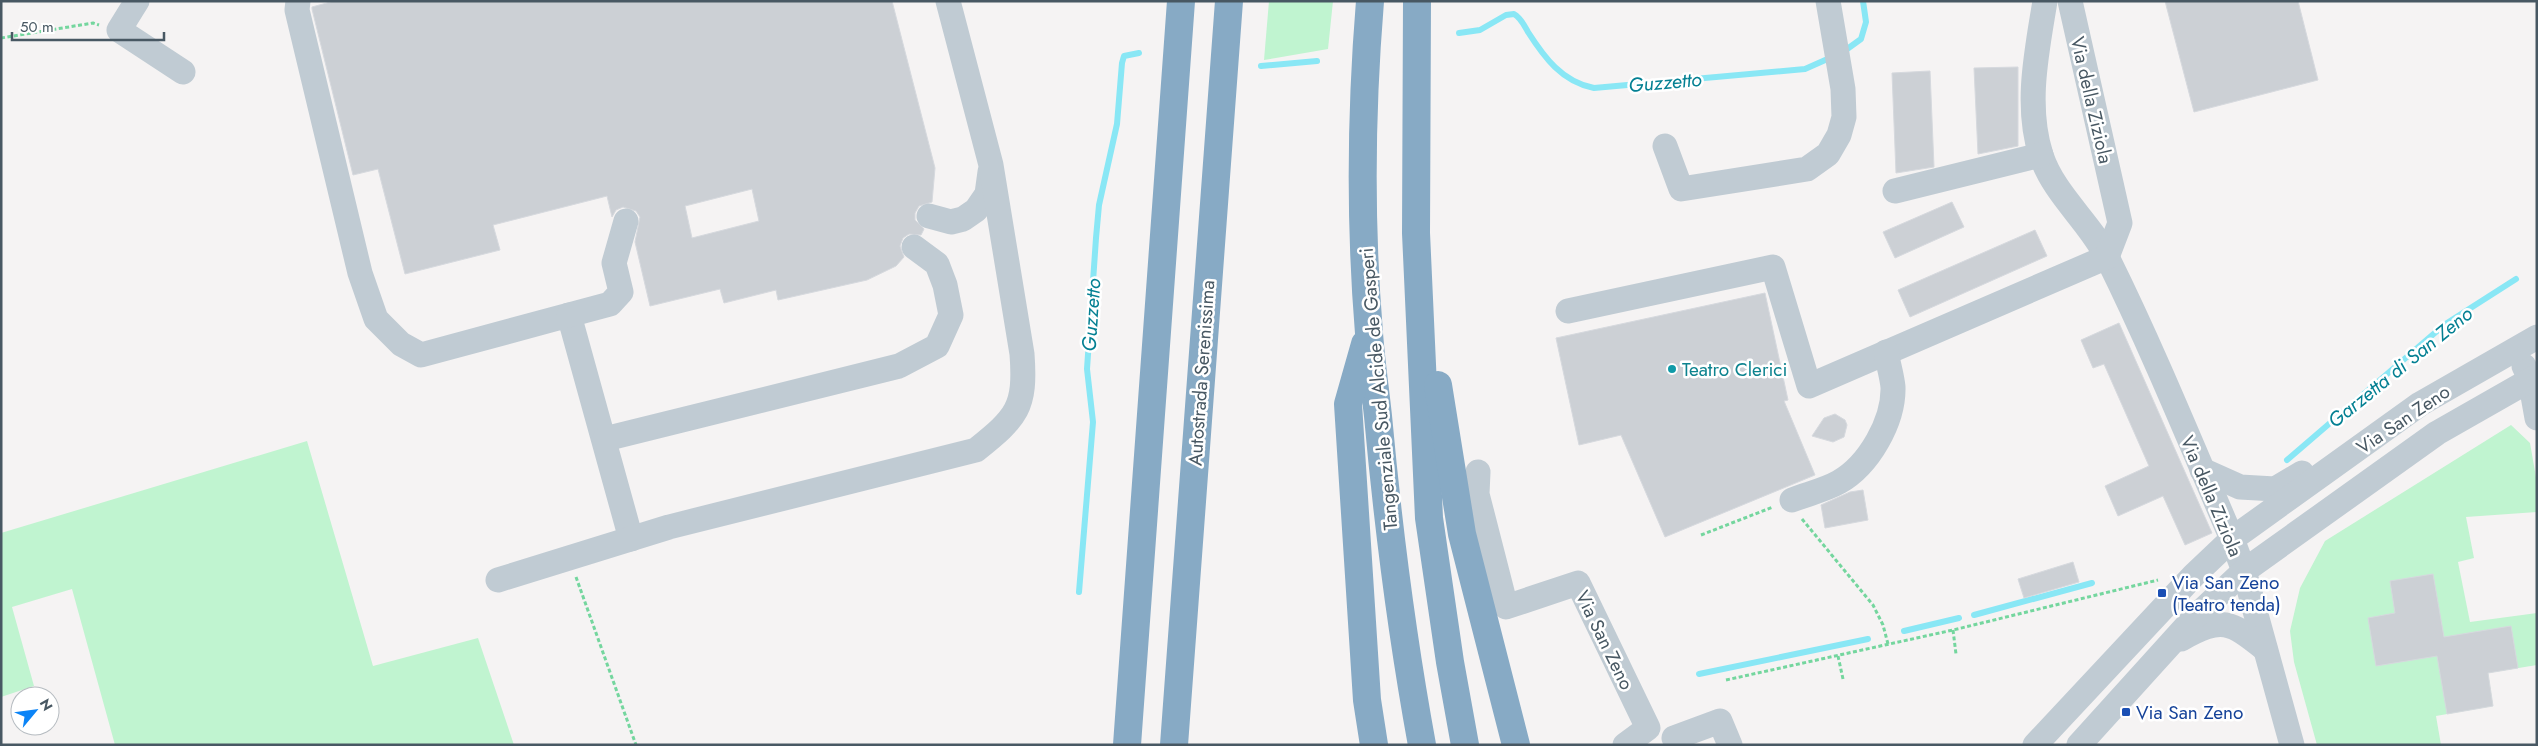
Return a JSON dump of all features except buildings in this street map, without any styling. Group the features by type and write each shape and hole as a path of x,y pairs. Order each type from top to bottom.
{"highway":[{"path":"1127,745 1181,1"},
{"name":"Autostrada Serenissima","path":"1174,745 1229,1"},
{"name":"Tangenziale Sud Alcide de Gasperi","path":"1370,1 1366,49 1363,204 1369,333 1388,519 1408,668 1422,745"},
{"path":"1417,1 1416,233 1429,518 1450,662 1465,745"},
{"path":"1419,305 1432,345 1462,534 1516,745"},
{"path":"1369,333 1348,404 1367,700 1374,745"}],"street":[{"path":"137,1 119,30 183,72"},
{"path":"298,1 296,10 360,273 376,319 401,344 421,355 610,304 621,292 614,263 626,221"},
{"path":"498,580 669,527 976,450 1008,425 1020,403 1024,381 1022,354 991,165 948,1"},
{"path":"1665,146 1681,189 1807,169 1828,154 1839,135 1844,117 1844,89 1828,1"},
{"name":"Via della Ziziola","path":"2045,1 2033,84 2033,117 2041,156 2061,193 2107,256 2232,539 2244,571 2292,745"},
{"name":"Via della Ziziola","path":"2070,1 2120,223 2107,256"},
{"path":"1895,191 2041,156"},
{"path":"929,216 951,222 963,219 976,210 987,194 991,165"},
{"path":"604,439 900,366 937,346 951,315 945,285 937,264 914,247"},
{"path":"1568,311 1773,267 1810,386 2107,256"},
{"path":"570,315 631,539"},
{"name":"Via San Zeno","path":"2035,745 2194,575 2232,539 2420,404 2526,342 2533,378 2436,433 2244,571 2193,619 2079,745"},
{"path":"1792,500 1839,482 1860,464 1875,443 1888,418 1893,387 1886,352"},
{"path":"2533,378 2537,418"},
{"path":"2202,470 2240,487 2275,488 2309,469 2349,441 2381,433"},
{"name":"Via San Zeno","path":"1478,472 1477,494 1506,607 1578,583 1648,728"},
{"path":"2168,647 2200,628 2222,623 2241,630 2265,649"},
{"path":"1625,745 1648,728 1662,724 1676,741 1720,721 1730,745"}],"path":[{"path":"1,38 93,23 119,30"},
{"path":"1702,535 1792,500 1804,522 1859,585 1873,605 1883,625 1888,644"},
{"path":"569,558 636,745"},
{"path":"1726,680 1953,630 2154,580 2194,575"},
{"path":"1953,630 1956,654"},
{"path":"1838,656 1843,679"}],"green space":[{"path":"1269,1 1333,1 1328,49 1264,60"},
{"path":"2511,425 2530,443 2537,483 2537,512 2466,517 2474,558 2458,562 2470,622 2537,613 2537,665 2488,673 2493,706 2436,716 2441,745 2317,745 2294,662 2290,631 2300,588 2325,541"},
{"path":"307,441 373,666 478,638 514,745 115,745 72,589 12,607 34,686 10,686 10,694 1,697 1,533"}],"waterway":[{"name":"Guzzetto","path":"1843,52 1861,39 1866,22 1863,1"},
{"name":"Guzzetto","path":"1459,33 1480,30 1506,15 1514,14 1555,67 1572,80 1594,88 1805,69 1832,57"},
{"name":"Guzzetto","path":"1079,592 1093,422 1087,369 1099,205 1117,124 1122,63 1124,56 1139,53"},
{"name":"Guzzetto","path":"1261,66 1317,61"},
{"name":"Garzetta di San Zeno","path":"2287,460 2444,325 2516,279"},
{"name":"Garzetta di San Zeno","path":"1974,615 2092,583"},
{"name":"Garzetta di San Zeno","path":"1904,631 1959,618"},
{"name":"Garzetta di San Zeno","path":"1699,674 1868,639"}],"place":[{"name":"Teatro Clerici","path":"1672,369"},
{"name":"Via San Zeno (Teatro tenda)","path":"2162,593"},
{"name":"Via San Zeno","path":"2126,712"}]}
